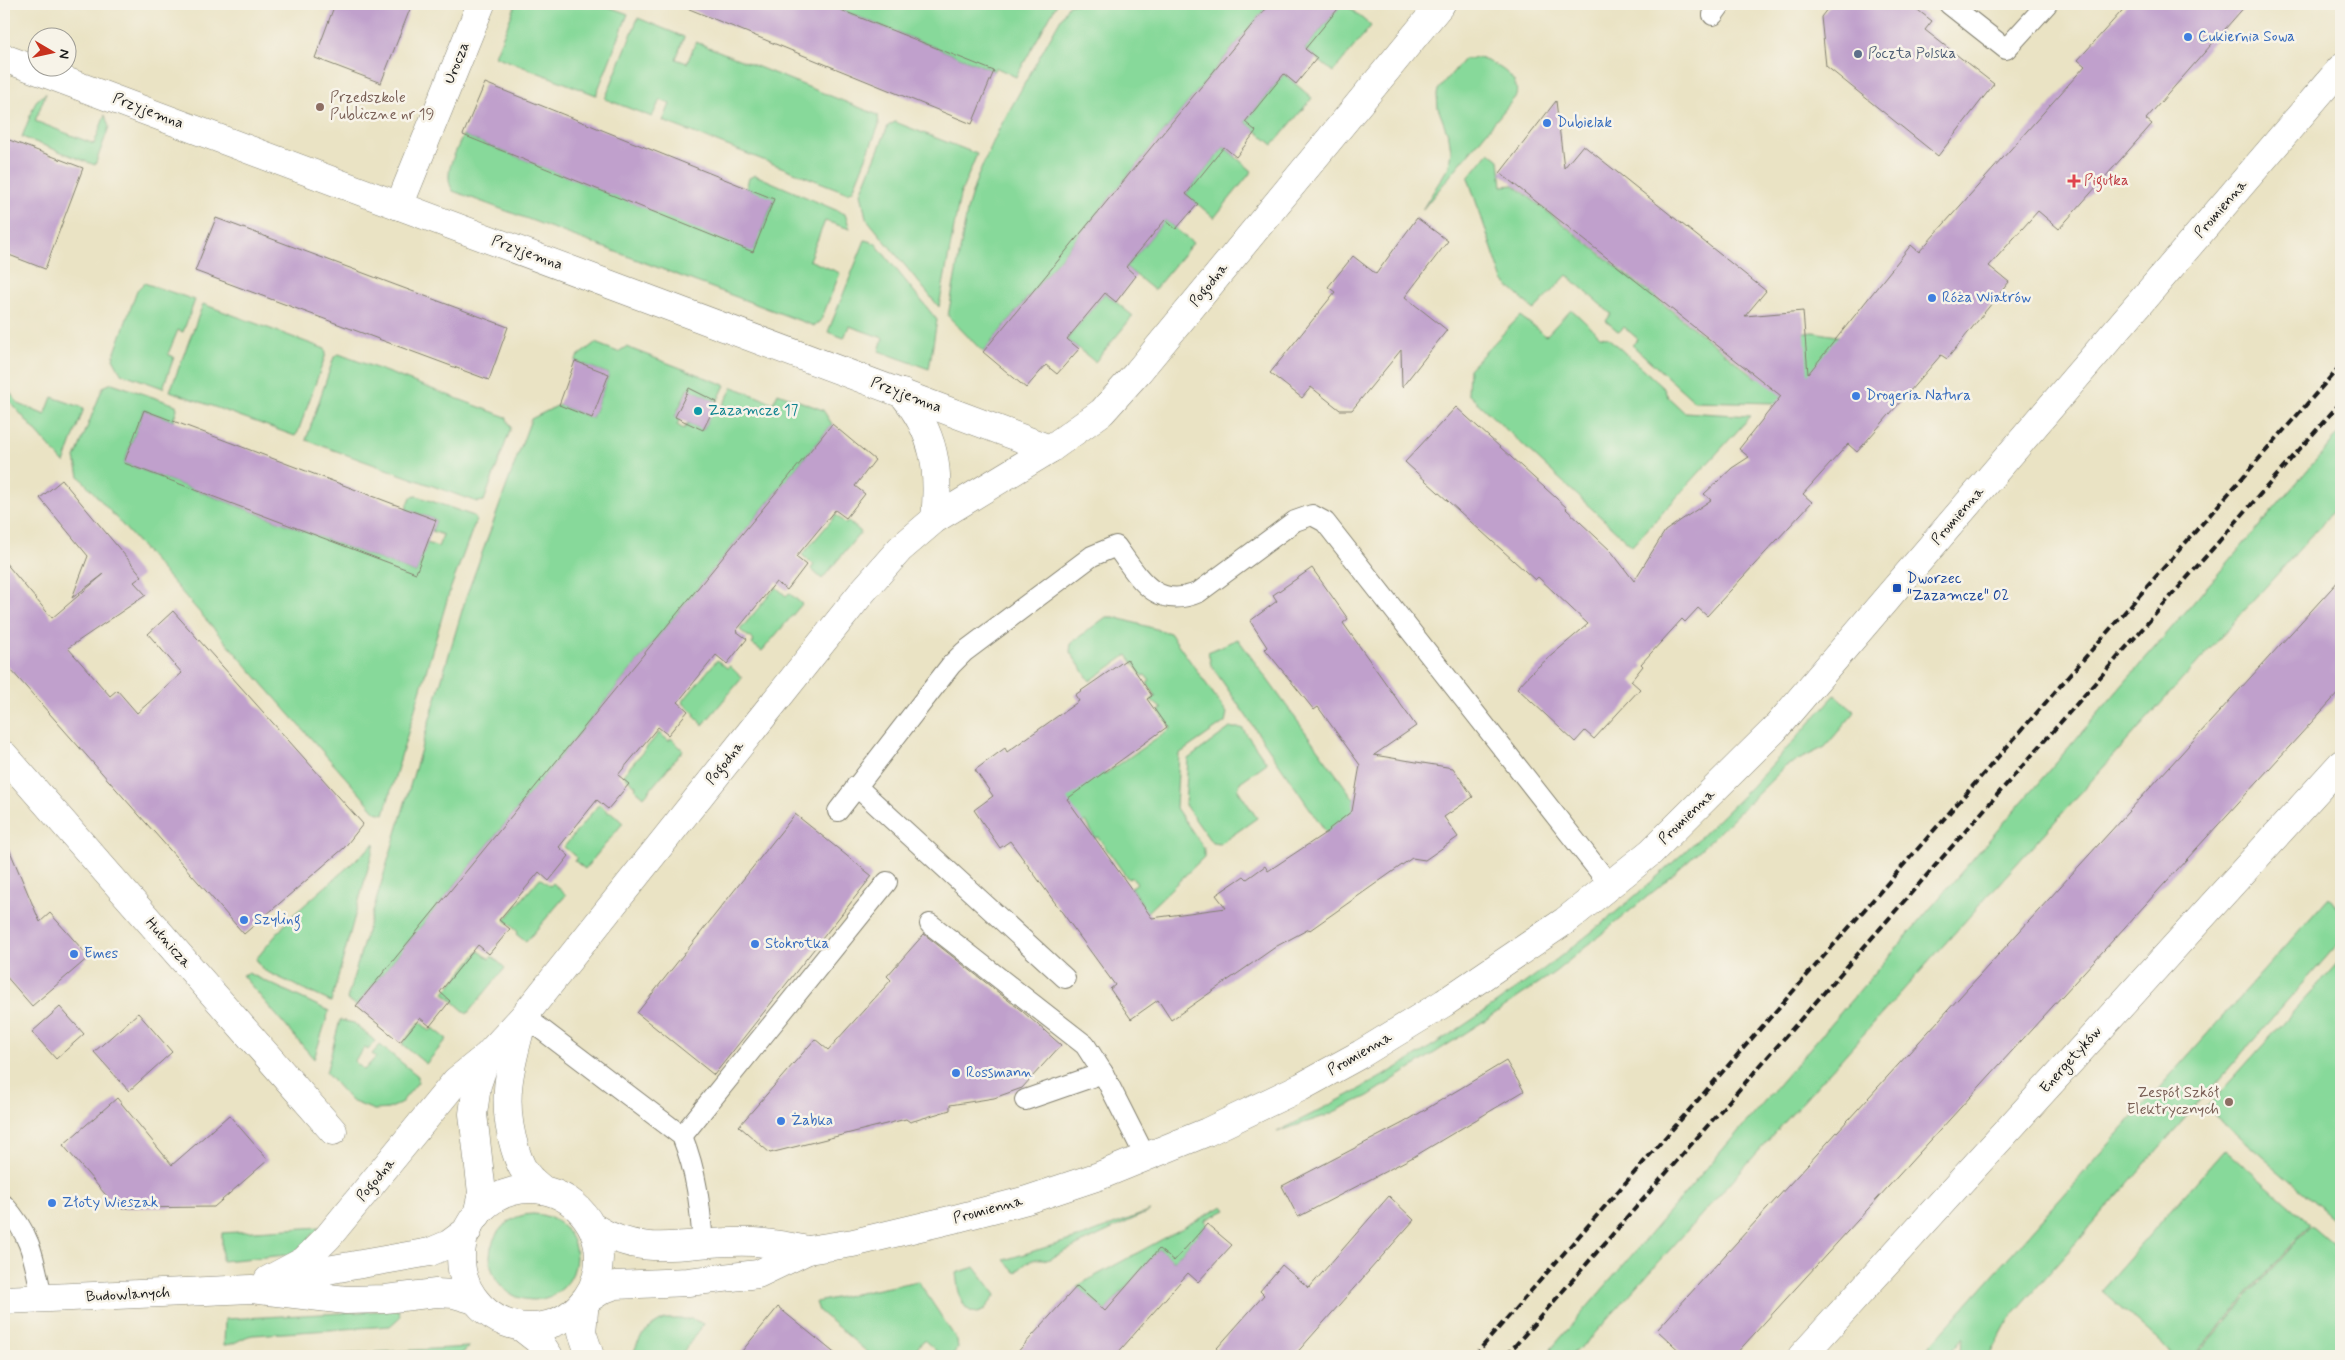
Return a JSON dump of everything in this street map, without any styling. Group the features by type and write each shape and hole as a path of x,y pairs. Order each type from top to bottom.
{"street":[{"name":"Urocza","path":"399,206 480,4"},
{"name":"Pogodna","path":"252,1289 304,1261 344,1219 456,1081 487,1056 524,1016 863,591 900,549 935,519 1050,449 1102,412 1138,372 1441,4"},
{"name":"Przyjemna","path":"4,58 1050,449"},
{"name":"Promienna","path":"585,1301 614,1285 688,1282 758,1274 808,1250 870,1239 1028,1200 1146,1158 1269,1104 1361,1054 1478,981 1564,921 1651,852 1774,730 2341,68"},
{"path":"902,393 924,424 932,446 936,466 935,519"},
{"name":"Hutnicza","path":"4,755 334,1131"},
{"name":"Energetyków","path":"1802,1356 2341,764"},
{"name":"Pogodna","path":"524,1016 510,1067 506,1103 513,1142 519,1161 528,1177 543,1190"},
{"name":"Pogodna","path":"472,1222 482,1193 473,1114 477,1085 487,1056"},
{"path":"514,1190 543,1190 564,1197 580,1210 592,1228 599,1246 600,1266 594,1285 585,1301 572,1314 556,1322 539,1327 521,1326 504,1322 488,1313 475,1300 465,1282 461,1261 462,1247 472,1222 488,1203 514,1190"},
{"name":"Budowlanych","path":"252,1289 333,1269 430,1252 449,1244 472,1222"},
{"name":"Promienna","path":"592,1228 622,1242 650,1247 754,1242 808,1250"},
{"name":"Budowlanych","path":"4,1300 252,1289 346,1300 385,1299 436,1292 454,1294 475,1300"},
{"path":"585,1301 582,1332 590,1356"},
{"path":"521,1326 539,1341 549,1356"}],"lane":[{"path":"1949,4 2006,49 2047,4"},
{"path":"838,811 957,658 1092,556 1116,546 1140,576 1162,597 1184,598 1199,592 1295,521 1312,516 1325,522 1610,885"},
{"path":"856,786 1064,978"},
{"path":"682,1136 886,882"},
{"path":"930,924 1085,1045 1103,1073 1146,1158"},
{"path":"524,1016 682,1136 692,1160 700,1194 703,1245"},
{"path":"1025,1100 1103,1073"},
{"path":"4,1205 24,1230 32,1251 42,1298"}],"green space":[{"path":"516,4 601,4 628,14 596,95 495,56"},
{"path":"826,4 1057,4 1016,77 995,67 994,71"},
{"path":"1069,4 1269,4 983,352 948,316 968,206 977,178 999,129"},
{"path":"1342,4 1345,4 1371,26 1333,72 1305,49"},
{"path":"638,18 684,37 676,59 687,63 696,42 878,115 879,125 853,190 848,193 663,121 670,104 660,100 652,117 605,99"},
{"path":"1479,58 1505,71 1514,82 1516,96 1422,210 1449,166 1451,151 1449,137 1438,108 1438,90 1464,59"},
{"path":"1284,74 1312,98 1273,145 1245,122"},
{"path":"46,93 35,121 94,144 105,115 109,127 95,165 22,137 36,101"},
{"path":"895,122 977,154 960,195 939,307 866,218 861,193 888,126"},
{"path":"463,135 753,251 774,200 746,188 749,178 755,175 845,214 850,229 825,221 809,260 840,273 821,320 814,326 453,191 450,184 449,170"},
{"path":"1224,147 1252,171 1214,218 1186,194"},
{"path":"1489,152 1499,160 1502,186 1514,185 1756,378 1794,335 1813,332 1849,338 1783,411 1774,403 1694,401 1632,345 1638,339 1624,327 1619,332 1606,321 1611,314 1567,275 1534,310 1503,281 1468,178"},
{"path":"1165,220 1193,243 1154,290 1126,267"},
{"path":"865,240 875,243 937,320 929,369 879,351 883,338 849,326 844,338 828,332"},
{"path":"144,283 195,300 183,332 178,330 168,354 174,357 163,388 121,373 113,358 137,290"},
{"path":"1105,293 1133,316 1095,362 1067,339"},
{"path":"203,304 325,349 326,354 295,436 170,391"},
{"path":"1571,309 1600,336 1607,337 1663,387 1668,397 1684,412 1751,416 1632,546 1468,394 1469,369 1520,316 1546,336"},
{"path":"595,343 618,352 626,347 725,385 717,402 688,388 675,417 680,419 677,425 684,429 688,423 703,430 711,413 717,415 733,387 773,403 778,393 823,410 832,424 356,1006 347,999 466,597 531,419 559,405 592,418 609,374 575,361 578,356"},
{"path":"339,354 506,417 511,428 484,501 477,502 306,440 334,357"},
{"path":"112,383 176,405 177,409 173,421 144,410 124,463 416,573 427,543 438,547 443,535 432,531 436,520 406,509 411,497 417,496 474,516 476,520 450,590 384,814 376,812 79,476 75,458 103,387"},
{"path":"4,385 19,404 45,415 52,397 84,408 64,463 4,395"},
{"path":"2341,431 2341,503 1587,1342 1569,1356 1545,1356"},
{"path":"836,515 846,524 848,521 861,532 822,579 811,569 814,565 802,555"},
{"path":"776,587 786,596 789,593 802,604 762,651 752,644 754,641 740,630"},
{"path":"1106,617 1114,617 1170,633 1227,713 1225,722 1179,754 1176,808 1204,848 1204,857 1145,914 1141,902 1131,888 1137,883 1132,877 1128,879 1098,837 1095,838 1086,821 1077,827 1062,797 1102,769 1105,774 1171,728 1159,711 1162,709 1151,700 1156,696 1147,683 1150,681 1145,675 1142,676 1127,655 1090,681 1070,652 1071,643"},
{"path":"1238,639 1370,821 1335,845 1211,665 1208,652"},
{"path":"717,660 727,668 730,666 742,678 703,725 694,716 695,714 682,702"},
{"path":"1835,695 1855,712 1825,747 1786,766 1716,835 1659,887 1555,972 1484,1021 1368,1096 1325,1116 1277,1132 1365,1086 1416,1056 1497,1003 1574,946 1612,916 1719,819 1764,774"},
{"path":"1230,728 1242,728 1267,763 1240,782 1238,790 1257,818 1220,844 1212,843 1185,805 1188,759"},
{"path":"659,733 669,741 671,738 683,750 644,797 635,789 636,786 623,775"},
{"path":"599,804 623,823 585,869 575,861 577,858 564,847"},
{"path":"375,843 331,1002 263,970 256,959 292,916"},
{"path":"540,878 550,886 553,883 566,895 526,942 516,934 518,932 505,920"},
{"path":"2329,897 2341,914 2341,944 2336,946 2009,1319 1989,1356 1958,1356 1964,1336 1947,1356 1931,1356 1925,1351"},
{"path":"479,951 490,959 492,956 505,968 467,1014 444,993"},
{"path":"2341,959 2341,1225 2206,1108"},
{"path":"248,973 329,1011 314,1059 242,975"},
{"path":"340,1020 354,1023 375,1041 368,1050 365,1048 354,1061 364,1070 376,1057 372,1054 380,1045 418,1076 418,1082 400,1104 388,1109 374,1110 351,1101 326,1073"},
{"path":"420,1022 430,1031 433,1028 447,1039 426,1064 402,1044"},
{"path":"2225,1149 2310,1224 2194,1356 2175,1356 2101,1290"},
{"path":"1223,1206 1226,1210 1205,1220 1207,1224 1174,1261 1159,1249 1105,1311 1077,1286"},
{"path":"1150,1211 1047,1260 1038,1259 1030,1261 1016,1273 1004,1260 1084,1236"},
{"path":"533,1214 549,1217 557,1221 569,1233 573,1241 576,1257 573,1273 569,1281 557,1293 549,1297 533,1300 517,1297 509,1293 497,1281 493,1273 490,1257 493,1241 497,1233 509,1221 517,1217"},
{"path":"2311,1225 2341,1251 2341,1356 2196,1356"},
{"path":"320,1227 298,1250 287,1255 222,1261 222,1233"},
{"path":"975,1267 996,1295 983,1311 977,1313 966,1308 963,1303 960,1297 956,1273"},
{"path":"918,1281 957,1340 958,1348 952,1355 948,1356 940,1353 924,1340 910,1356 872,1356 819,1311 816,1302"},
{"path":"399,1310 400,1317 390,1326 253,1335 232,1344 224,1345 225,1319"},
{"path":"665,1319 692,1319 704,1324 680,1356 633,1356 640,1338 648,1329"},
{"path":"469,1347 459,1356 309,1356"}],"building":[{"path":"335,4 412,4 381,83 315,58"},
{"path":"677,4 826,4 994,71 972,124"},
{"path":"1269,4 1342,4 1305,49 1317,58 1296,84 1284,74 1245,122 1256,131 1236,157 1224,147 1186,194 1198,204 1176,229 1165,220 1126,267 1136,276 1116,302 1105,293 1067,339 1079,349 1057,374 1046,365 1026,388 983,352"},
{"path":"1831,4 1910,4 1932,21 1925,30 1994,84 1938,156 1826,66 1821,17"},
{"path":"2128,4 2247,4 2146,119 2152,124 2059,229 2038,211 1989,266 2009,282 1947,359 1941,355 1857,452 1848,444 1803,494 1812,502 1707,616 1698,608 1685,622 1682,619 1641,664 1643,666 1631,681 1640,689 1594,739 1585,731 1575,742 1517,688 1532,672 1588,624 1538,577 1535,580 1405,462 1456,407 1567,508 1611,551 1634,581 1665,531 1711,500 1704,494 1732,468 1749,457 1739,449 1781,396 1500,173 1556,101 1564,168 1583,145 1766,291 1745,316 1803,311 1808,374 1911,245 1919,252 2085,66 2078,60"},
{"path":"485,83 774,199 753,252 463,135"},
{"path":"4,138 83,168 45,269 4,253"},
{"path":"216,218 508,327 489,380 195,271"},
{"path":"1417,218 1448,241 1405,297 1447,330 1402,387 1401,350 1352,410 1340,410 1311,387 1302,398 1270,373 1335,292 1328,287 1353,256 1376,274"},
{"path":"575,361 609,374 592,418 559,405"},
{"name":"Zazamcze 17","path":"689,388 717,402 703,430 675,417"},
{"path":"144,410 436,520 416,573 124,463"},
{"path":"832,424 875,460 855,486 865,494 846,518 835,510 796,557 806,565 787,590 776,582 736,631 747,639 727,664 716,655 678,702 688,711 668,735 658,727 618,775 629,784 608,809 597,800 559,847 569,856 549,881 539,872 499,920 510,929 489,954 478,945 440,992 450,1001 430,1026 420,1018 400,1042 356,1006"},
{"path":"62,480 142,576 134,582 146,595 68,648 110,696 117,690 137,713 182,673 148,634 173,611 363,824 344,848 244,934 4,662 4,561 52,618 104,574 72,598 88,556 40,498"},
{"path":"1312,568 1348,619 1343,623 1416,726 1374,755 1453,768 1473,797 1444,817 1458,837 1425,860 1412,858 1310,930 1277,946 1171,1020 1158,1000 1131,1019 1110,989 1115,985 1010,841 1000,848 974,810 993,796 975,770 1005,748 1007,752 1079,701 1075,695 1127,659 1152,696 1147,699 1167,727 1067,799 1152,918 1226,908 1216,895 1244,876 1247,879 1265,866 1268,871 1330,830 1352,811 1360,765 1318,707 1314,710 1265,649 1267,647 1250,621 1277,601 1273,595"},
{"path":"2341,578 2341,690 1734,1356 1685,1356 1657,1330"},
{"name":"Stokrotka","path":"795,814 872,876 714,1075 637,1013"},
{"path":"4,837 40,922 50,913 89,957 32,1006 4,974"},
{"path":"924,934 1022,1011 1061,1045 1022,1088 994,1098 950,1105 950,1110 910,1122 906,1119 770,1153 739,1126 815,1039 828,1050 891,980 887,976"},
{"path":"60,1007 84,1034 56,1059 32,1032"},
{"path":"138,1013 172,1052 129,1091 94,1052"},
{"path":"1506,1061 1524,1091 1415,1156 1298,1217 1282,1186 1403,1123"},
{"path":"117,1098 172,1165 229,1115 268,1160 214,1207 117,1208 63,1145"},
{"path":"1389,1196 1414,1220 1294,1356 1210,1356 1264,1295 1260,1291 1282,1265 1309,1288"},
{"path":"1207,1224 1232,1245 1198,1282 1188,1273 1115,1356 1014,1356 1077,1286 1105,1311 1159,1249 1174,1261"},
{"path":"778,1307 838,1356 738,1356"}],"railway":[{"path":"1474,1356 2341,365"},
{"path":"1506,1356 2341,402"}],"place":[{"name":"Cukiernia Sowa","path":"2188,37"},
{"name":"Poczta Polska","path":"1858,54"},
{"name":"Przedszkole Publiczne nr 19","path":"320,107"},
{"name":"Dubielak","path":"1547,123"},
{"name":"Pigułka","path":"2074,181"},
{"name":"Róża Wiatrów","path":"1932,298"},
{"name":"Drogeria Natura","path":"1856,396"},
{"name":"Zazamcze 17","path":"698,411"},
{"name":"Dworzec \"Zazamcze\" 02","path":"1897,588"},
{"name":"Szyling","path":"244,920"},
{"name":"Stokrotka","path":"755,944"},
{"name":"Emes","path":"74,954"},
{"name":"Rossmann","path":"956,1073"},
{"name":"Zespół Szkół Elektrycznych","path":"2229,1102"},
{"name":"Żabka","path":"781,1121"},
{"name":"Złoty Wieszak","path":"52,1203"}]}
